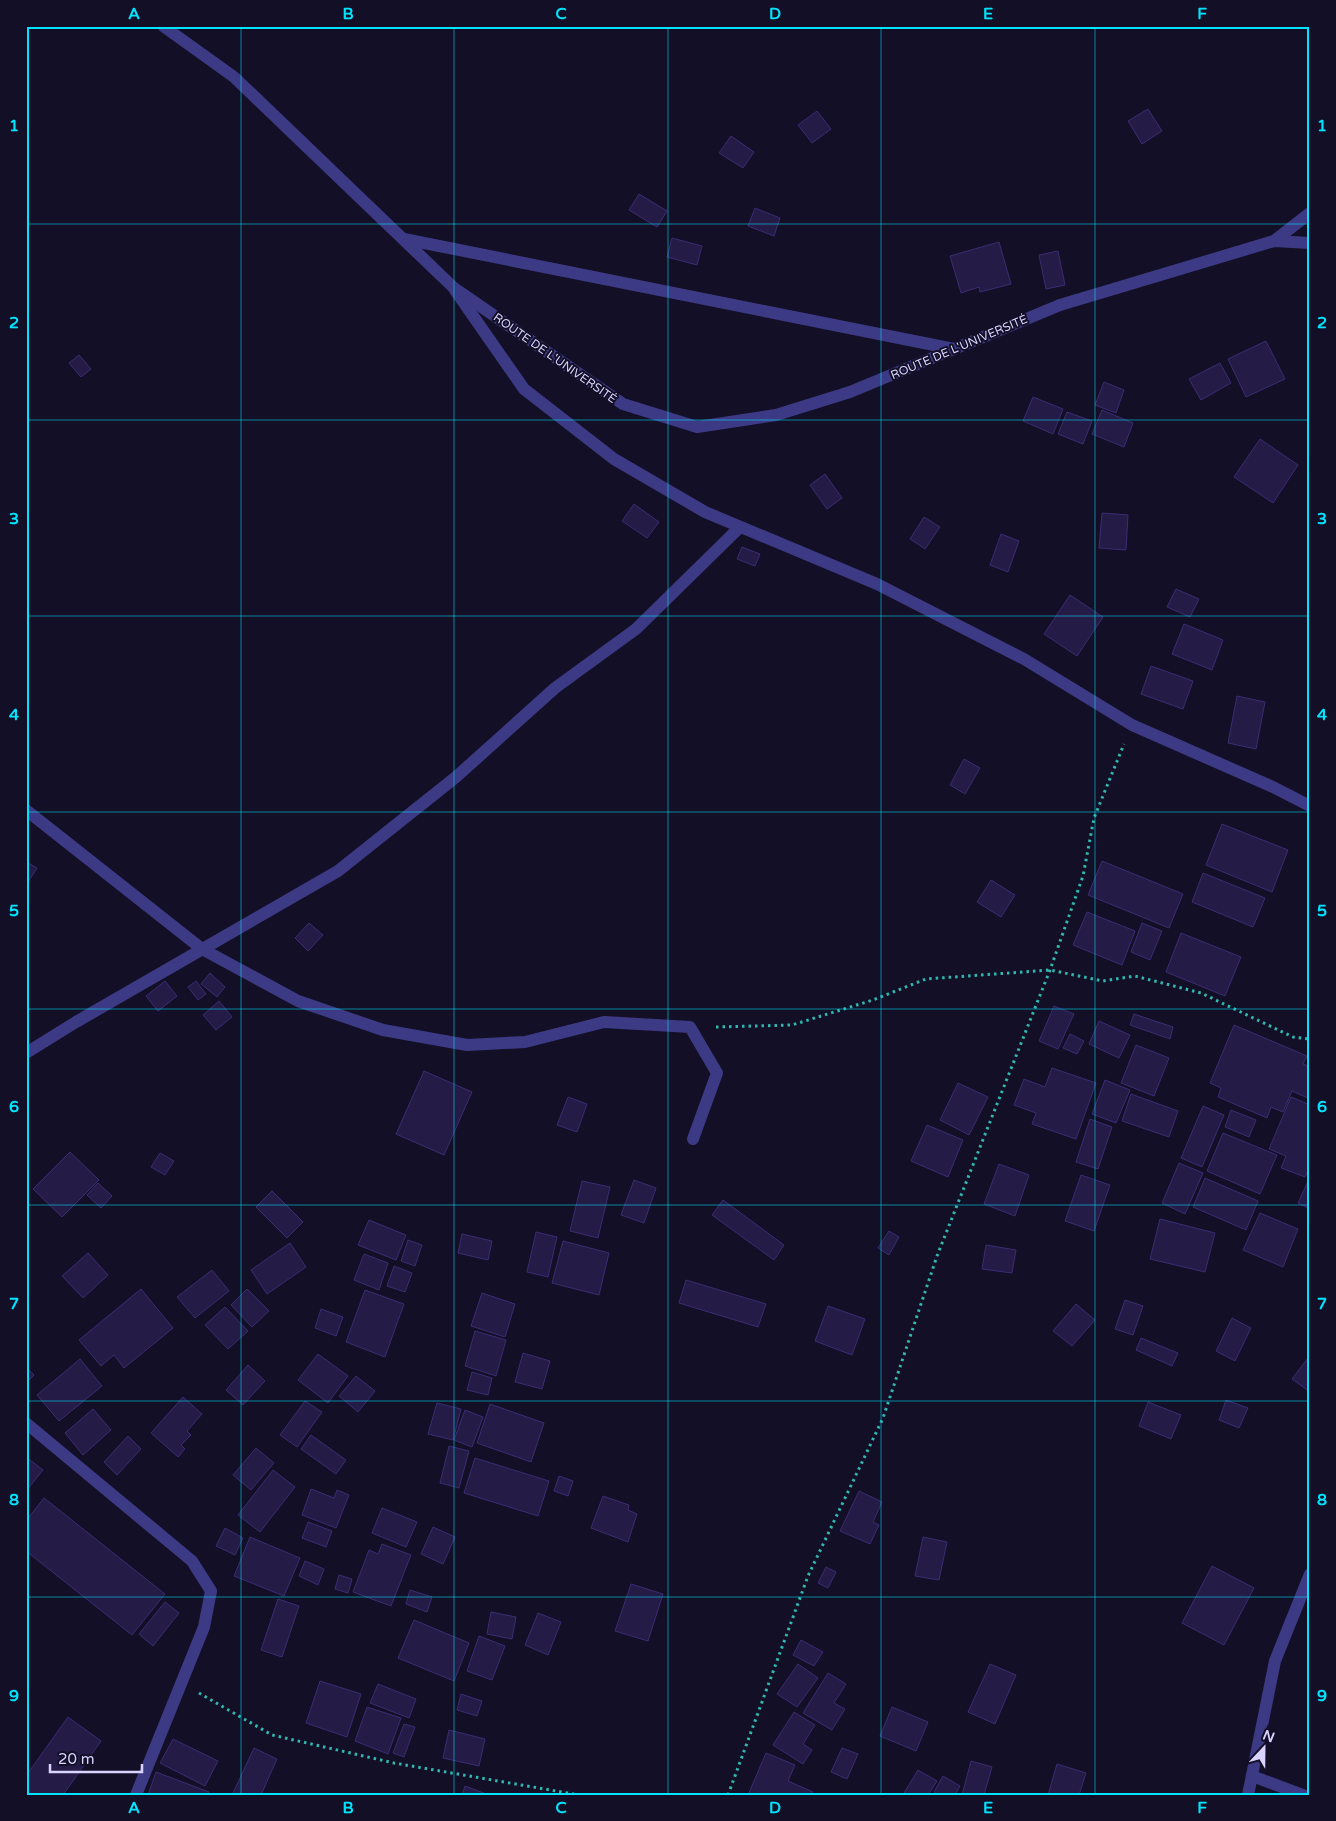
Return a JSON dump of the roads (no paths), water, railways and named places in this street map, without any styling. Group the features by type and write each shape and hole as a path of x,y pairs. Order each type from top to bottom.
{"street":[{"name":"ROUTE DE L'UNIVERSITÉ","path":"163,26 234,77 454,288 623,404 697,426 786,412 850,392 1060,305 1274,241"},
{"path":"1274,241 1310,212"},
{"path":"404,239 954,349"},
{"path":"1274,241 1310,243"},
{"path":"454,288 524,389 614,459 705,512 877,584 1024,659 1132,725 1273,787 1310,806"},
{"path":"26,1053 76,1022 338,871 456,777 555,688 636,629 740,526"},
{"path":"26,810 202,949 298,1001 383,1030 467,1046 525,1042 604,1022 690,1027 717,1073 693,1138"},
{"path":"26,1423 192,1562 211,1591 204,1627 136,1795"},
{"path":"1248,1795 1275,1661 1310,1574"},
{"path":"1252,1776 1303,1795"}]}
